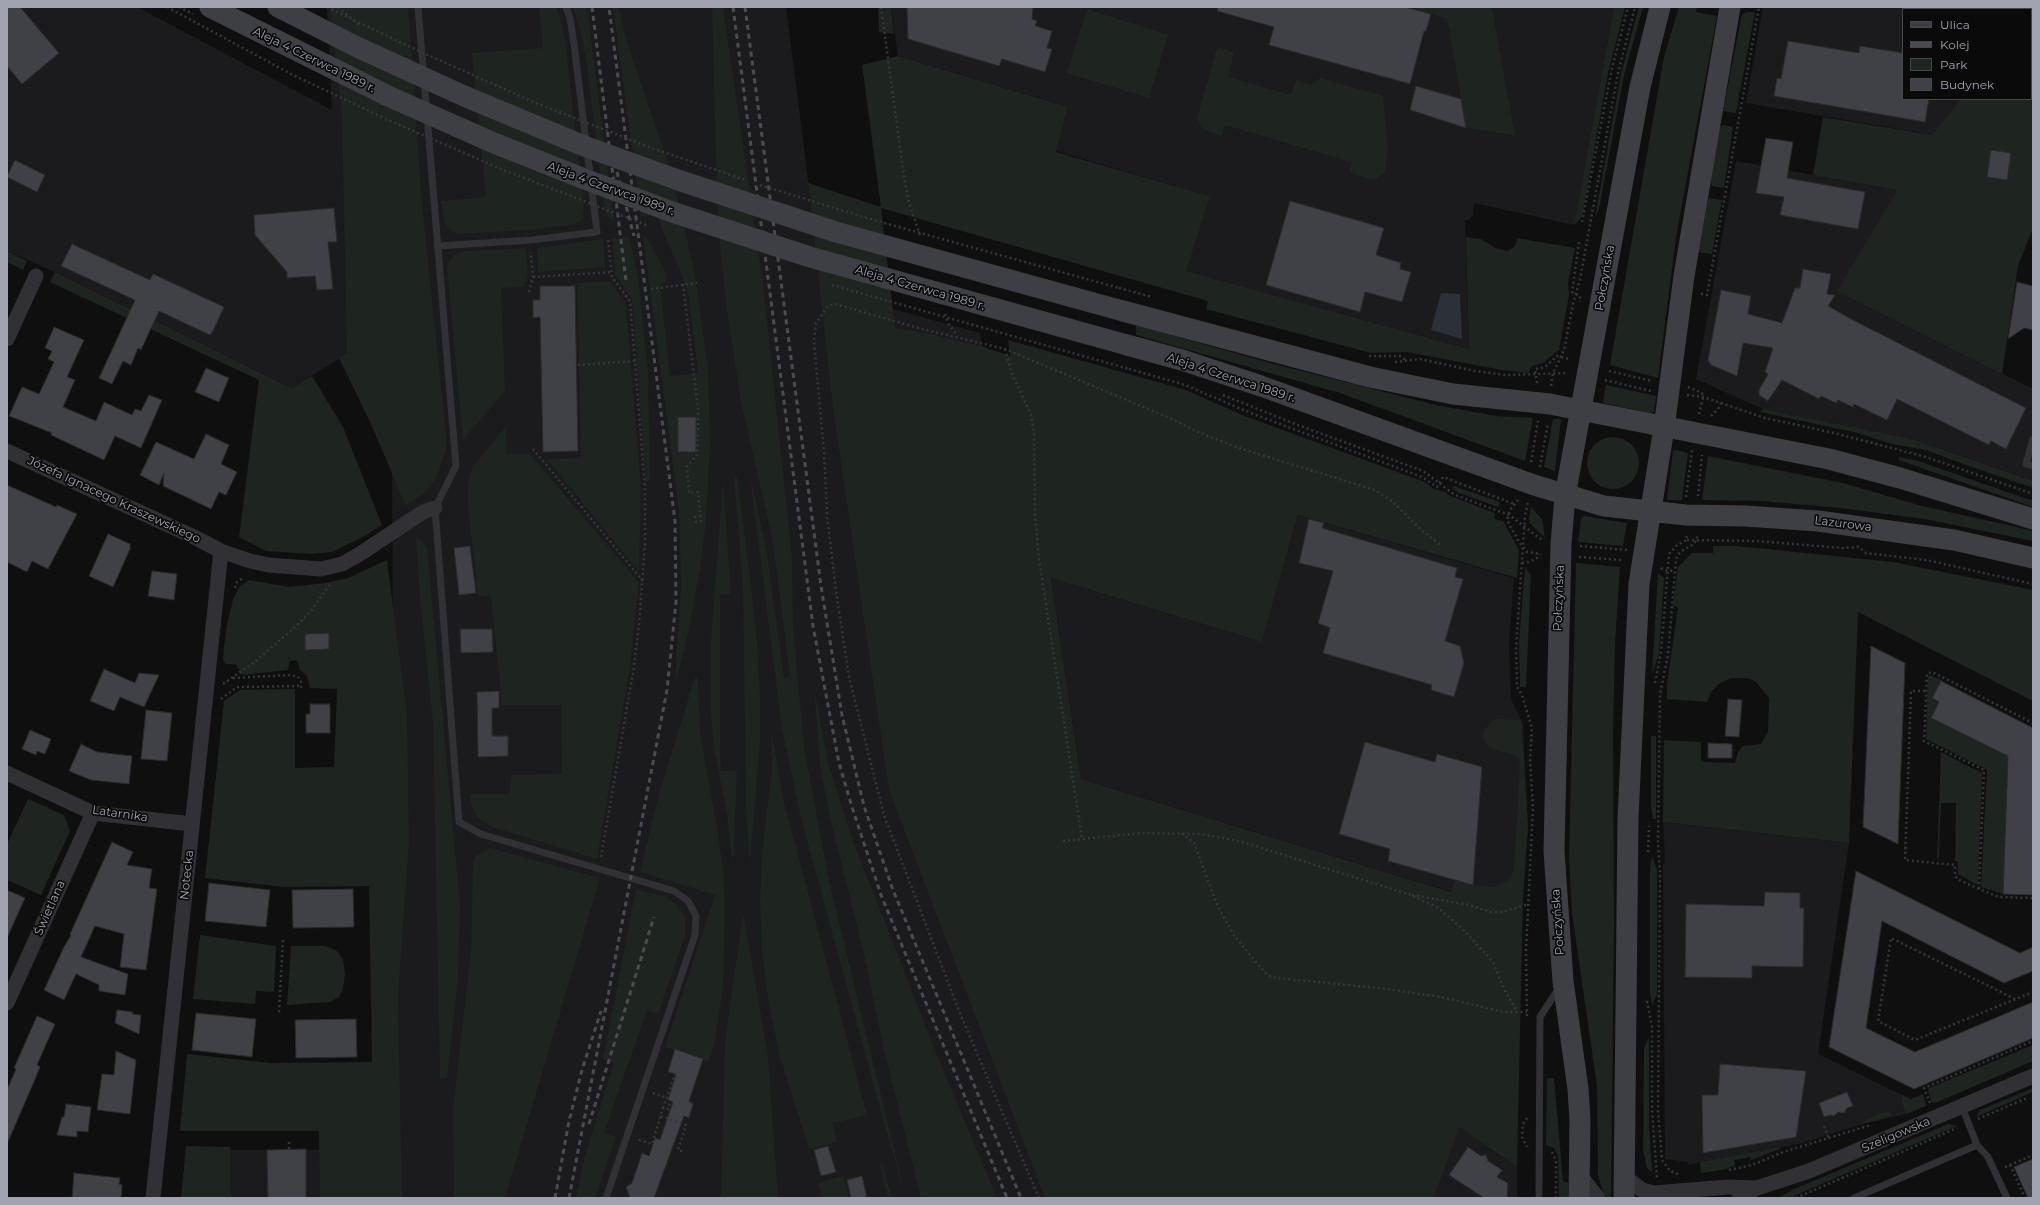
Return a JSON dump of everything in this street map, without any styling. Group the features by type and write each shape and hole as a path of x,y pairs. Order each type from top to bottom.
{"main road":[{"name":"Aleja 4 Czerwca 1989 r.","path":"210,7 388,96 494,143 587,180 680,214 810,256 1126,346 1182,360 1261,386 1565,496 1604,506 1650,512"},
{"path":"278,7 357,47 464,96 577,143 651,171 836,232 1370,377 1453,394 1550,404 1664,428 1836,461 1900,478 2033,519"},
{"name":"Połczyńska","path":"1579,1198 1578,1089 1563,981 1554,851 1560,570 1565,496 1582,410 1640,87 1660,7"},
{"path":"1624,1198 1628,818 1639,584 1664,428 1686,265 1730,7"},
{"name":"Lazurowa","path":"1650,512 1697,516 1784,518 1818,521 1954,540 2033,558"}],"street":[{"path":"7,339 36,276"},
{"name":"Józefa Ignacego Kraszewskiego","path":"7,451 192,536 221,551 250,561 290,568 321,569 342,564 360,554 423,512 435,508"},
{"name":"Notecka","path":"153,1198 221,551"},
{"name":"Latarnika","path":"7,773 93,813 192,824"},
{"name":"Świetlana","path":"7,1003 93,813"},
{"name":"Szeligowska","path":"1739,1198 1757,1188 1809,1171 2033,1076"},
{"path":"1579,1174 1598,1198"},
{"name":"Szeligowska","path":"1624,1176 1649,1195 1728,1187 1757,1188"}],"lane":[{"path":"418,7 456,466 435,508 459,822 481,834 674,891 688,901 696,916 695,935 606,1198"},
{"path":"437,246 531,240 597,232 574,44 570,18 566,7"},
{"path":"2033,439 2026,464 2033,466"},
{"path":"1539,1198 1540,1017 1563,981"},
{"path":"1962,1107 1977,1145 1988,1157 2007,1198"},
{"path":"1854,1198 1977,1145"}],"path":[{"path":"327,7 410,47 531,101 654,149 751,182"},
{"path":"881,7 904,176 909,203 921,238 914,237"},
{"path":"1582,222 1612,68 1628,7"},
{"path":"1550,389 1553,373 1561,357 1576,294 1618,73 1635,7"},
{"path":"1697,293 1707,295 1759,7"},
{"path":"594,123 595,130"},
{"path":"758,184 870,219 1119,288"},
{"path":"604,207 605,215"},
{"path":"599,869 633,673 643,582 645,487 630,301 612,277 607,231"},
{"path":"529,292 533,277 531,240"},
{"path":"1579,242 1572,292 1580,296 1580,303"},
{"path":"533,277 612,272"},
{"path":"651,289 696,283"},
{"path":"683,284 698,410 697,455 687,466 689,493 698,492 701,521 696,522 696,516"},
{"path":"1039,1198 959,1011 884,815 849,677 827,515 824,453 814,342 816,323 828,306 835,304 922,329 958,336 1005,349 1172,419 1200,433 1242,449 1375,490 1392,500 1418,527 1440,545"},
{"path":"944,309 948,323 958,336"},
{"path":"1005,349 1012,374 1030,415 1034,432 1036,515 1039,559 1082,839"},
{"path":"1571,352 1569,363 1572,363"},
{"path":"1539,388 1535,375 1535,369 1544,367 1557,356 1569,359"},
{"path":"1393,362 1420,360 1475,372 1505,375 1535,375 1553,373 1570,374"},
{"path":"578,365 635,361"},
{"path":"1129,369 1185,385 1260,417 1422,477 1437,487 1443,477 1514,504"},
{"path":"1609,371 1658,382"},
{"path":"1606,381 1659,392"},
{"path":"1684,386 1702,393 1703,397 1699,414"},
{"path":"1680,394 1703,397 1758,416 1834,432 1926,457 2033,494"},
{"path":"1710,416 1718,409 1721,403"},
{"path":"1540,467 1550,416"},
{"path":"1531,462 1539,417"},
{"path":"1295,424 1423,471 1440,482 1455,495 1509,515 1544,542"},
{"path":"534,449 643,582"},
{"path":"1686,502 1692,452"},
{"path":"1697,501 1702,455"},
{"path":"1518,500 1514,504 1507,520 1523,548 1527,552 1537,553"},
{"path":"1527,1019 1526,950 1533,808 1530,760 1532,728 1518,687 1516,648 1525,516 1528,503"},
{"path":"1686,530 1687,540"},
{"path":"1697,530 1697,540"},
{"path":"1697,534 1705,534"},
{"path":"1654,691 1661,652 1668,570 1671,551 1677,545 1687,540 1697,540 1756,541 1842,548 1866,548"},
{"path":"1684,1176 1670,1171 1662,1160 1658,1111 1660,872 1658,842 1660,694 1668,655 1674,571 1678,555 1697,540"},
{"path":"1855,544 1866,553 1926,560 2033,584"},
{"path":"1577,545 1625,550"},
{"path":"1522,563 1529,562 1537,558 1542,548"},
{"path":"1576,557 1622,560"},
{"path":"206,694 232,678 272,648 311,611 335,578 342,564"},
{"path":"1659,564 1664,570 1674,571"},
{"path":"1979,889 1984,770 1924,741 1925,691 1927,674 1932,672 2033,723"},
{"path":"232,678 291,675 298,677 301,687 237,687"},
{"path":"1925,691 1911,691 1905,860 1955,865 1955,875 1958,879 1979,889 1999,897 2033,898"},
{"path":"1649,825 1649,847"},
{"path":"1063,841 1112,838 1143,833 1200,834 1239,842 1411,895 1438,908 1461,927 1493,962 1503,987 1516,1012"},
{"path":"1182,833 1194,843 1218,907 1233,934 1267,976 1379,988 1433,996 1504,1012 1527,1012"},
{"path":"1411,895 1470,905 1491,912 1502,912 1529,904"},
{"path":"2015,1000 1891,938 1878,1021 1915,1040 2015,1000 2033,992"},
{"path":"279,1012 283,939"},
{"path":"1650,1018 1652,1037 1652,1124 1657,1175"},
{"path":"1931,1107 1924,1088 2033,1041"},
{"path":"638,1140 652,1144 675,1074"},
{"path":"653,1093 667,1098"},
{"path":"1796,1198 2033,1095"},
{"path":"663,1108 668,1109 671,1101"},
{"path":"1527,1111 1527,1118 1523,1124 1522,1137 1526,1146 1530,1148"},
{"path":"661,1116 686,1125 678,1150 685,1152"},
{"path":"1723,1171 1752,1165 1783,1152 1872,1125"},
{"path":"1824,1126 1829,1139"},
{"path":"289,1141 289,1149"},
{"path":"1549,1149 1554,1155 1556,1161 1556,1198"},
{"path":"1995,1171 2033,1155"},
{"path":"2010,1165 2025,1198"}],"shaded area":[{"path":"7,7 137,7 332,110 327,7 786,7 820,289 980,333 1123,1198 231,1198 230,1150 370,1150 394,839 392,464 347,354 292,388 55,272 7,251"},
{"path":"891,7 1409,7 1447,18 1466,128 1514,136 1492,7 1614,7 1574,225 1474,203 1473,216 1469,220 1465,220 1469,349 1185,271 1209,196 1056,151 1068,107 898,56"},
{"path":"1763,7 2033,7 2032,32 2032,8 1902,8 1902,100 1960,100 1933,135 1746,103"},
{"path":"1736,161 1897,190 1838,291 2033,389 2033,481 1909,438 1763,409 1696,379"},
{"path":"1441,293 1460,294 1462,339 1431,330"},
{"path":"1298,515 1514,578 1509,642 1511,699 1523,724 1528,826 1523,898 1452,892 1081,779 1051,578 1262,642"},
{"path":"1663,822 1849,843 1818,1054 1902,1095 1901,1102 1906,1114 1862,1124 1803,1143 1688,1165 1688,1162 1665,1159 1663,865 1665,862"},
{"path":"1458,1126 1517,1167 1517,1198 1434,1198"}],"green space":[{"path":"330,7 408,7 422,203 446,435 446,451 436,479 425,492 406,506 371,424 339,358 347,353 342,115"},
{"path":"539,7 556,7 562,25 566,46 584,211 582,219 577,223 569,225 529,230 457,234 450,230 445,224 441,201 486,197 472,53 543,48"},
{"path":"573,7 587,7 614,220 610,219 605,213 587,66 582,38"},
{"path":"613,7 618,7 627,42 668,163 680,207 695,276 708,369 710,444 706,521 700,569 689,630 675,685 681,585 679,511 643,235 647,238 667,275 666,281 660,285 670,376 698,373 689,298 683,278 656,215 641,217"},
{"path":"712,7 723,7 763,283 792,558 793,626 804,747 829,881 906,1198 801,818 782,729 750,475 767,553 784,678 790,677 778,580 771,532 741,402 727,310 721,257 717,196"},
{"path":"878,7 891,7 894,34 879,32"},
{"path":"1409,7 1492,7 1515,136 1466,128 1447,19"},
{"path":"1614,7 1625,7 1608,73 1582,217 1574,225"},
{"path":"1639,7 1643,7 1624,75 1599,209 1595,217 1621,74"},
{"path":"1679,7 1697,7 1696,12 1717,16 1676,237 1658,378 1610,365 1664,57"},
{"path":"1087,9 1168,35 1149,98 1067,73"},
{"path":"1755,12 1736,113 1723,111 1742,14"},
{"path":"1217,47 1234,52 1228,77 1291,95 1296,80 1311,85 1320,78 1383,96 1388,149 1385,173 1374,180 1350,173 1351,162 1225,125 1222,136 1204,130 1197,120"},
{"path":"898,56 1068,107 1056,152 1210,196 1186,271 1469,349 1466,237 1481,239 1495,248 1508,251 1515,246 1517,238 1575,248 1568,283 1569,295 1559,350 1543,363 1532,366 1528,373 1502,370 1407,352 1371,353 1206,309 1208,301 881,208 895,328 930,334 981,346 1010,356 1008,340 1186,390 1242,415 1425,482 1434,489 1445,492 1448,495 1495,513 1494,519 1503,521 1519,550 1517,578 1298,515 1262,642 1051,578 1081,779 1451,892 1455,880 1473,885 1495,887 1509,879 1514,870 1520,764 1518,758 1514,755 1490,748 1485,742 1483,736 1484,730 1492,721 1497,719 1521,720 1528,826 1523,898 1517,1167 1459,1127 1434,1198 1045,1198 889,790 833,408 808,183 881,207 862,65"},
{"path":"2033,96 2033,228 2018,266 2002,374 1837,291 1897,190 1813,175 1823,117 1932,135 1960,100 2032,100"},
{"path":"1723,125 1733,127 1724,188 1712,186 1710,181 1720,127"},
{"path":"1709,198 1722,200 1712,254 1701,253 1699,250"},
{"path":"629,236 638,277 648,371 650,480 646,483 632,299 615,275 612,239"},
{"path":"603,239 605,267 538,272 537,248"},
{"path":"526,248 528,276 523,287 501,288 505,391 463,440 447,268 450,260 456,254 466,251"},
{"path":"7,251 27,261 23,270 7,262"},
{"path":"55,272 292,388 312,376 343,427 382,525 365,536 332,552 312,554 266,551 239,537 259,380 50,282"},
{"path":"609,281 626,303 641,489 639,572 547,459 581,458 577,283"},
{"path":"1136,325 1270,363 1436,405 1496,416 1533,418 1525,461 1340,393 1136,335"},
{"path":"1606,385 1656,396 1654,412 1650,413 1603,403"},
{"path":"1763,409 1909,438 2033,481 2033,488 1926,450 1892,444 1858,433 1760,412"},
{"path":"1553,419 1561,419 1555,471 1544,467"},
{"path":"506,426 507,454 530,454 639,583 629,674 597,859 492,827 477,817 470,802 470,794 509,794 512,775 562,774 561,705 502,705 491,597 478,595 468,506 468,484 472,468"},
{"path":"1608,437 1618,437 1628,441 1635,448 1639,458 1639,468 1635,478 1628,485 1618,489 1608,489 1598,485 1591,478 1587,468 1587,458 1591,448 1598,441"},
{"path":"1676,450 1688,453 1682,500 1667,500 1673,451"},
{"path":"1708,456 1843,483 1922,506 2033,531 2033,541 1925,519 1840,508 1762,501 1702,500"},
{"path":"1899,457 1918,461 2033,501 2033,507 1899,460"},
{"path":"734,477 737,477 751,586 757,642 760,695 760,740 750,865 746,807 743,588"},
{"path":"723,479 731,594 720,595 720,749 721,771 737,771 733,865 727,815 714,748 711,713 711,642"},
{"path":"1454,486 1500,502 1498,507 1459,493 1453,489"},
{"path":"1531,507 1542,519 1545,538 1530,523 1529,517"},
{"path":"1584,516 1627,523 1623,546 1578,542 1581,518"},
{"path":"416,538 423,542 427,550 460,905 458,979 447,1078 440,1078 433,723 420,598"},
{"path":"1713,546 1737,546 1893,562 2033,590 2033,701 1858,612 1849,843 1663,822 1664,740 1701,742 1701,760 1704,762 1735,763 1738,752 1743,746 1761,744 1768,731 1769,698 1756,682 1748,678 1731,678 1720,683 1711,692 1707,702 1667,699 1667,684 1678,607 1673,606 1678,567 1692,553 1713,553"},
{"path":"387,560 407,715 409,842 398,997 402,1198 320,1198 319,1131 180,1131 187,1054 271,1063 372,1062 369,886 284,887 205,878 224,701 240,690 295,689 295,768 334,767 337,689 310,688 307,676 300,670 297,660 290,661 288,670 242,675 236,664 226,664 223,660 224,647 227,624 233,600 239,587 249,580 289,587 325,583 348,578"},
{"path":"1576,563 1620,567 1615,644 1613,732 1614,924 1611,1198 1607,1198 1603,1192 1598,1175 1597,1086 1572,913 1569,858"},
{"path":"1525,566 1531,576 1526,687 1520,687 1519,642"},
{"path":"1658,573 1664,578 1659,654 1652,674"},
{"path":"1930,675 1942,680 1933,698 1939,702 1931,718 2008,756 2003,894 1981,887 1987,770 1926,739 1928,677"},
{"path":"695,677 698,678 700,732 723,869 725,909 723,987 715,1040 709,1062 665,1047 715,895 640,872 659,794"},
{"path":"814,687 828,763 853,841 937,1055 997,1198 921,1198 884,1050 864,954 829,813 820,765"},
{"path":"771,729 783,798 867,1115 833,1123 837,1142 809,1149 779,1054 767,992 762,948 760,902 762,853 772,769"},
{"path":"1651,736 1656,736 1656,819 1653,819 1651,806"},
{"path":"1941,752 1982,773 1978,885 1958,874 1958,862 1955,861 1956,803 1941,803 1939,857 1937,860"},
{"path":"28,799 64,815 70,831 41,895 7,880 7,844"},
{"path":"490,848 600,878 505,1198 454,1198 453,1109 471,951 473,862 476,856"},
{"path":"1652,856 1657,870 1657,995 1652,1005 1650,992 1650,866"},
{"path":"636,889 665,897 677,905 685,916 685,935 658,1014 647,1010 604,1133 616,1137 595,1198 576,1198 584,1159 614,1063 603,1059"},
{"path":"743,913 768,1055 778,1198 721,1198 725,1042"},
{"path":"200,935 276,946 274,992 256,991 255,1004 193,999"},
{"path":"291,946 325,946 336,950 343,959 345,975 343,988 339,997 330,1002 287,1005"},
{"path":"1649,1037 1649,1124 1652,1172 1647,1168 1643,1150 1644,1048"},
{"path":"2033,1045 2033,1061 1935,1103 1932,1102 1928,1092 1929,1088"},
{"path":"1547,1078 1554,1078 1563,1181 1568,1183 1568,1198 1559,1198 1558,1157 1554,1148 1546,1145"},
{"path":"2033,1088 2033,1092 1976,1117 1980,1110"},
{"path":"1923,1094 1926,1106 1906,1114 1901,1102 1902,1095 1911,1099"},
{"path":"1886,1111 1890,1113 1891,1116 1862,1124 1861,1122"},
{"path":"1948,1124 1957,1126 1789,1198 1778,1198 1792,1190"},
{"path":"186,1146 230,1147 231,1198 181,1198"},
{"path":"1780,1147 1780,1149 1751,1160 1750,1157 1734,1160 1735,1166 1722,1170 1701,1173 1700,1162"},
{"path":"880,1165 883,1165 892,1198 888,1198"},
{"path":"843,1176 849,1198 822,1198 818,1183"}],"building":[{"path":"7,7 20,7 59,53 22,84 7,66"},
{"path":"907,7 1033,7 1032,19 1037,21 1035,26 1052,31 1047,48 1052,49 1045,72 1002,59 999,66 908,39"},
{"path":"1218,7 1405,7 1431,14 1426,31 1424,31 1410,84 1269,45 1274,27 1217,11"},
{"path":"1788,41 1859,53 1860,46 1902,53 1902,100 1929,100 1925,122 1774,96 1777,78 1781,79"},
{"path":"1416,86 1461,99 1466,128 1410,110"},
{"path":"1766,138 1793,142 1787,178 1865,192 1858,229 1780,215 1784,197 1756,193"},
{"path":"1991,150 2011,153 2007,180 1987,177"},
{"path":"15,160 45,175 37,192 7,177"},
{"path":"1290,201 1384,228 1376,255 1401,263 1400,269 1411,272 1402,302 1365,292 1360,312 1266,285"},
{"path":"334,208 337,242 328,242 333,289 317,290 315,276 287,278 287,272 255,235 254,215"},
{"path":"72,244 150,280 153,274 224,307 214,329 210,335 159,311 141,350 138,348 131,365 123,361 112,384 99,378 135,300 61,266"},
{"path":"1803,269 1831,274 1827,294 1835,295 1828,306 2026,408 2006,449 1991,441 1989,445 1897,399 1887,420 1854,404 1853,407 1838,400 1836,403 1821,396 1819,399 1782,380 1768,401 1759,395 1759,390 1768,374 1765,372 1773,348 1743,343 1737,376 1711,365 1708,360 1721,290 1751,296 1748,314 1782,323 1795,288 1800,288"},
{"path":"2017,282 2033,286 2033,330 2024,328 2008,339"},
{"path":"540,286 575,286 578,451 543,452 540,317 533,318 533,300 540,300"},
{"path":"54,327 84,340 67,377 75,380 63,407 96,421 104,402 132,415 135,409 141,411 149,395 162,400 141,448 115,436 104,460 51,435 52,433 9,416 22,387 39,394 54,362 48,359 52,351 45,348"},
{"path":"206,368 229,378 219,402 195,392"},
{"path":"678,417 696,417 696,452 678,452"},
{"path":"206,434 229,445 221,464 237,472 226,495 219,492 211,509 163,486 164,473 159,485 140,475 156,442 194,459"},
{"path":"7,485 56,507 57,505 77,514 48,569 32,561 27,572 7,562"},
{"path":"1309,519 1324,523 1322,528 1457,568 1455,577 1463,579 1445,641 1460,646 1464,663 1454,697 1431,690 1432,685 1323,653 1330,628 1318,623 1333,571 1299,563"},
{"path":"108,534 130,544 130,549 113,587 89,576"},
{"path":"470,546 476,593 459,595 454,548"},
{"path":"152,571 177,574 174,600 148,596"},
{"path":"460,629 492,629 493,652 461,653"},
{"path":"329,633 329,649 305,650 305,634"},
{"path":"1871,646 1905,663 1898,844 1863,827"},
{"path":"104,669 135,683 139,673 159,675 144,707 120,697 114,711 90,701"},
{"path":"1941,681 2033,728 2033,895 2003,894 2008,756 1931,718 1939,702 1932,698"},
{"path":"499,691 499,708 492,708 492,736 508,736 508,756 478,757 477,692"},
{"path":"1728,699 1742,700 1739,737 1725,736"},
{"path":"310,704 330,704 330,733 306,733 306,714 310,714"},
{"path":"146,710 172,713 167,761 141,759"},
{"path":"30,730 51,739 45,754 37,751 36,755 22,749"},
{"path":"1365,742 1435,762 1437,754 1482,767 1473,885 1388,861 1390,849 1339,834"},
{"path":"1708,743 1732,744 1732,758 1708,758"},
{"path":"81,744 97,752 132,756 129,784 91,780 69,771"},
{"path":"112,842 133,852 127,865 152,869 149,888 157,889 146,970 120,967 124,934 95,926 81,957 128,974 125,995 99,991 99,985 76,974 64,1000 44,990 71,935 70,934"},
{"path":"1856,871 2020,953 2033,947 2033,971 2004,983 1882,921 1866,1028 1915,1052 2033,1002 2033,1038 1914,1089 1829,1047"},
{"path":"209,883 270,890 266,927 205,921"},
{"path":"353,889 354,927 293,928 292,890"},
{"path":"7,890 25,898 7,938"},
{"path":"1765,892 1800,893 1800,908 1804,908 1803,967 1752,966 1752,978 1685,977 1686,904 1764,906"},
{"path":"117,1010 133,1012 132,1014 141,1015 139,1034 115,1023"},
{"path":"196,1013 256,1019 252,1057 192,1050"},
{"path":"37,1016 55,1024 37,1065 40,1067 36,1077 7,1144 7,1090 16,1069 14,1068"},
{"path":"356,1019 357,1057 296,1058 295,1020"},
{"path":"675,1049 703,1059 689,1101 693,1104 689,1118 684,1116 654,1198 630,1198 626,1187 632,1183 642,1153 649,1156 655,1138 660,1140 673,1102 668,1100 676,1074 668,1072"},
{"path":"116,1051 136,1060 130,1114 97,1110 102,1074 114,1075"},
{"path":"1720,1064 1806,1071 1796,1137 1703,1153 1702,1095 1718,1095"},
{"path":"1847,1092 1853,1106 1847,1108 1844,1113 1838,1112 1834,1116 1830,1115 1824,1117 1819,1103"},
{"path":"66,1104 91,1107 88,1132 77,1131 77,1137 57,1135 62,1117 64,1117"},
{"path":"828,1146 836,1172 821,1176 814,1150"},
{"path":"1468,1147 1481,1156 1486,1155 1488,1161 1502,1170 1497,1177 1508,1183 1507,1198 1484,1198 1449,1175"},
{"path":"306,1149 306,1198 268,1198 267,1150"},
{"path":"2033,1159 2033,1198 2028,1198 2014,1167"},
{"path":"74,1173 120,1178 119,1184 122,1185 121,1198 72,1198"},
{"path":"862,1176 867,1198 851,1198 847,1180"}],"railway":[{"path":"592,7 626,281"},
{"path":"569,1198 667,690 676,602 675,521 609,7"},
{"path":"733,7 813,626 839,763 881,895 1007,1198"},
{"path":"745,7 821,586 842,715 864,806 893,890 1021,1198"},
{"path":"617,172 634,236"},
{"path":"589,1124 654,917"},
{"path":"555,1198 569,1121 582,1070 601,1011"}]}
